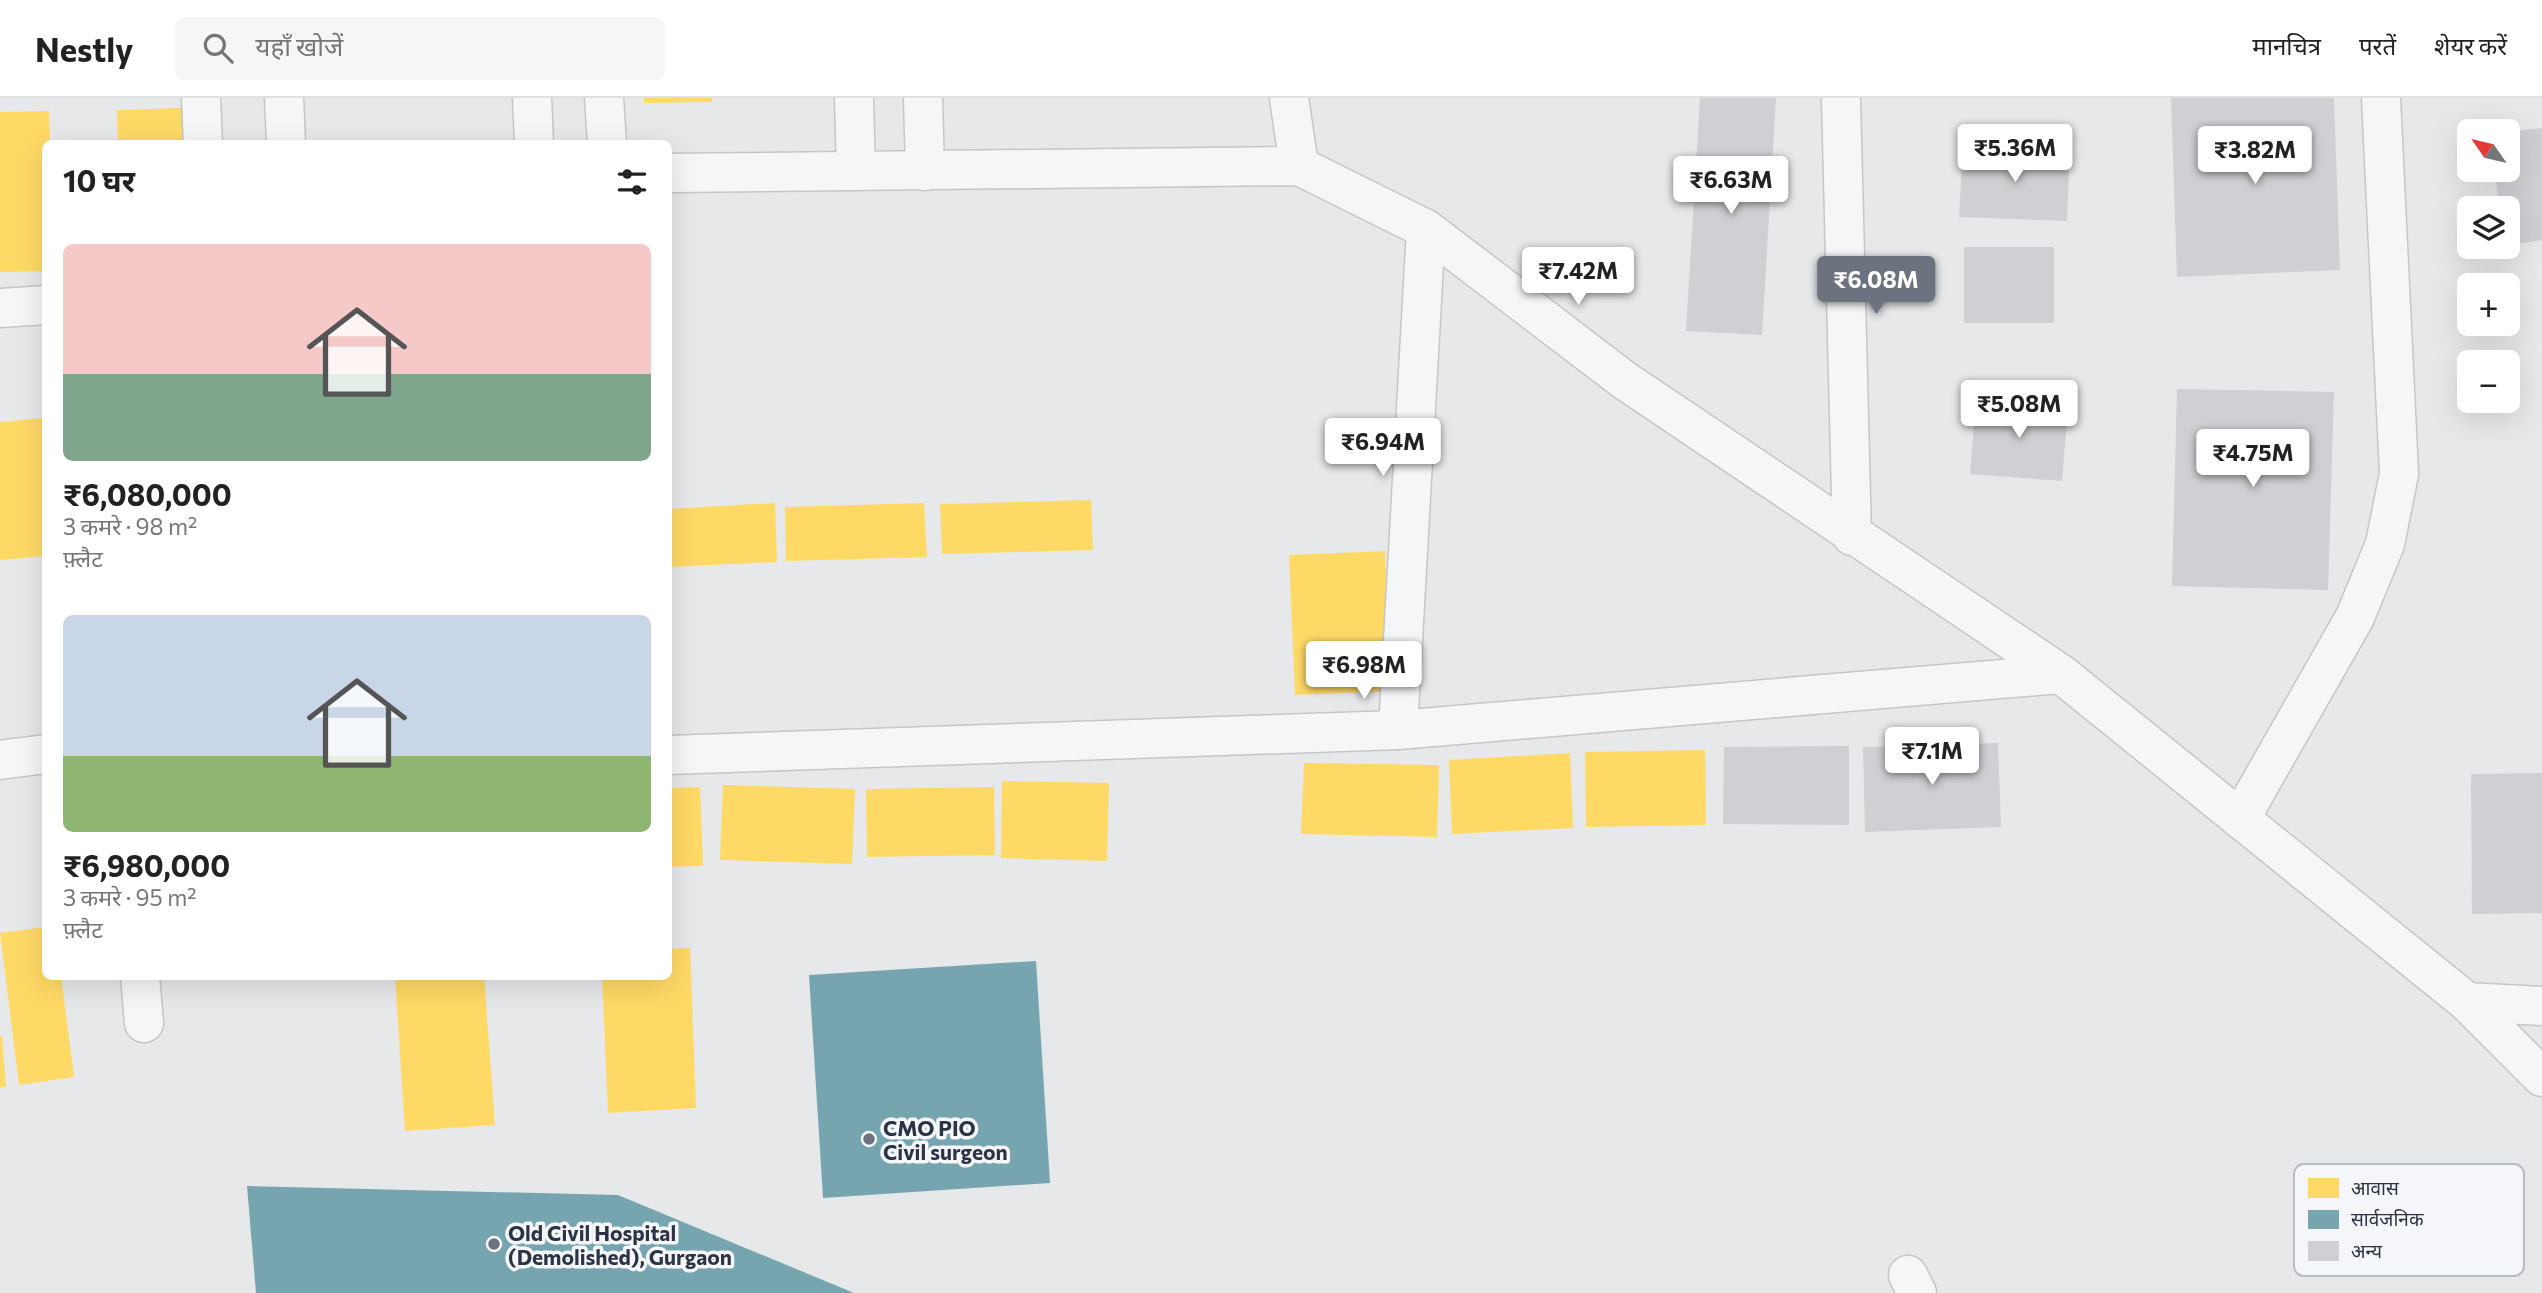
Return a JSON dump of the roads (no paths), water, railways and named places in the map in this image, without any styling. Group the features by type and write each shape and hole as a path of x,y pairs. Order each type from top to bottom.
{"street":[{"path":"201,98 203,140"},
{"path":"284,98 286,140"},
{"path":"532,98 534,140"},
{"path":"604,98 607,140"},
{"path":"854,98 856,172"},
{"path":"923,98 925,171"},
{"path":"1289,98 1299,166"},
{"path":"1841,98 1852,536"},
{"path":"2240,819 2355,617 2385,544 2397,486 2399,474 2381,98"},
{"path":"672,173 1299,166 1426,229 1624,380 1852,536 2061,674 2467,1002 2542,1077"},
{"path":"1398,730 1426,229"},
{"path":"0,307 42,305"},
{"path":"672,755 1398,730 2061,674"},
{"path":"0,760 42,755"},
{"path":"140,980 144,1023"},
{"path":"2467,1002 2542,1006"}],"place":[{"name":"CMO PIO Civil surgeon","path":"869,1139"},
{"name":"Old Civil Hospital (Demolished), Gurgaon","path":"494,1244"}]}
